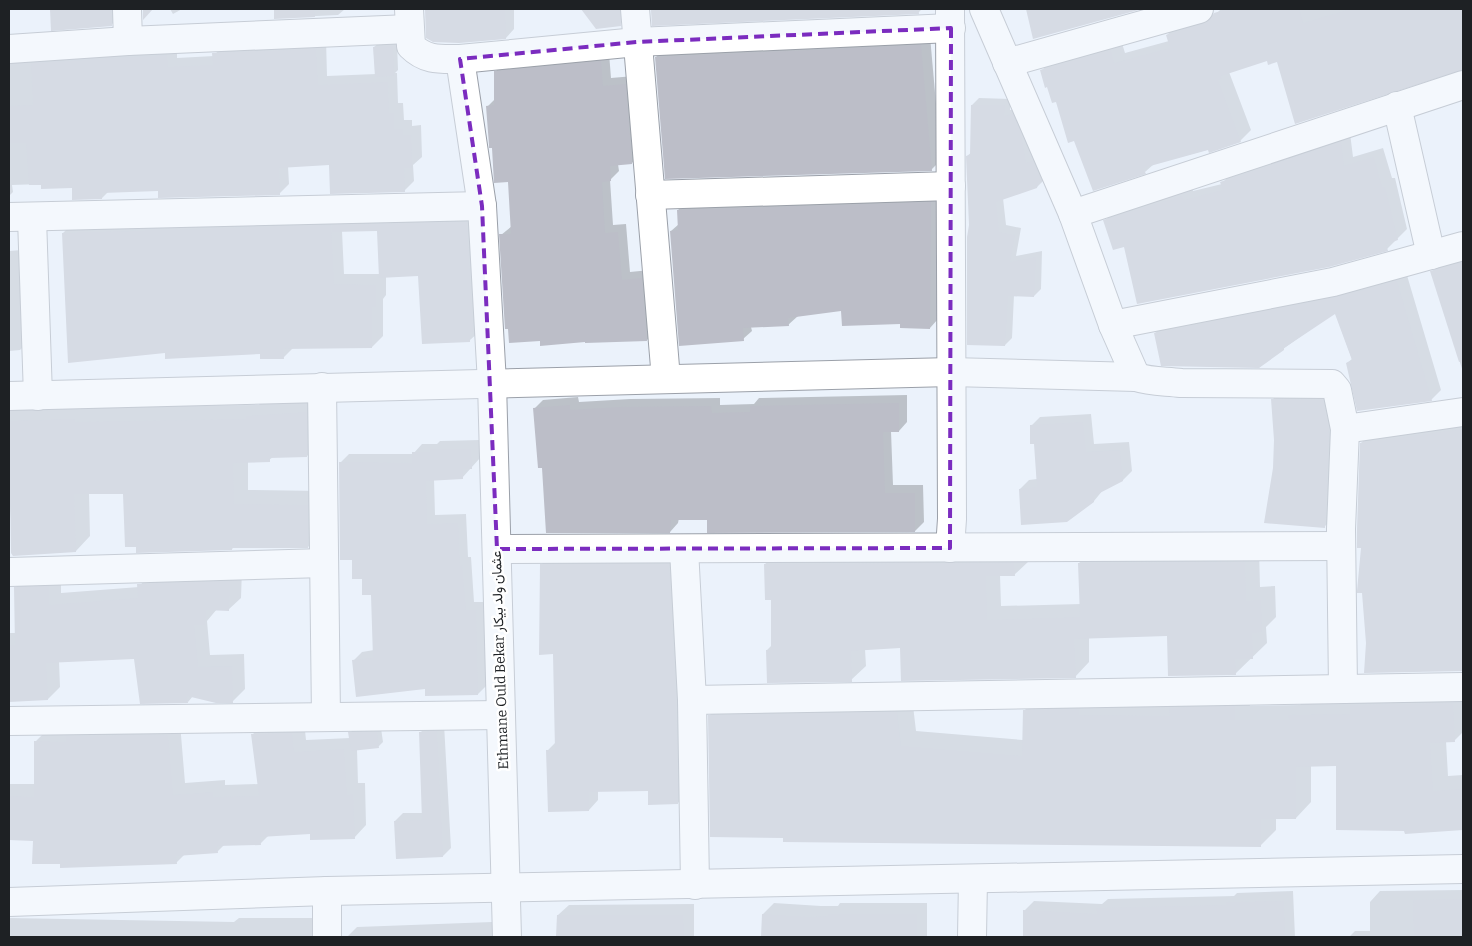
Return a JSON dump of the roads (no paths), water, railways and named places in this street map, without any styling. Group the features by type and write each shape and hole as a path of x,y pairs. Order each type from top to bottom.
{"street":[{"path":"127,9 128,41"},
{"path":"635,9 666,379"},
{"path":"984,9 1073,214 1114,325 1136,377"},
{"path":"1007,63 1143,17 1199,9"},
{"path":"9,49 409,19 411,46 419,54 431,59 460,59 637,42 950,18 950,548"},
{"name":"Ethmane Ould Bekar عثمان ولد بيكار","path":"460,59 482,206 492,383 507,937"},
{"path":"1073,214 1463,85"},
{"path":"1397,106 1431,255"},
{"path":"650,195 951,186"},
{"path":"38,396 21,217 482,206"},
{"path":"1114,325 1333,282 1463,246"},
{"path":"9,396 951,372 1136,377 1152,382 1166,381 1181,384 1332,384 1337,390 1345,429 1341,546 1343,690"},
{"path":"322,388 326,717"},
{"path":"1345,429 1463,412"},
{"path":"497,549 1341,546"},
{"path":"684,549 692,700 695,884"},
{"path":"9,572 324,563"},
{"path":"692,700 1463,687"},
{"path":"9,721 501,715"},
{"path":"9,902 327,891 1463,869"},
{"path":"972,937 973,879"},
{"path":"327,891 327,937"}]}
